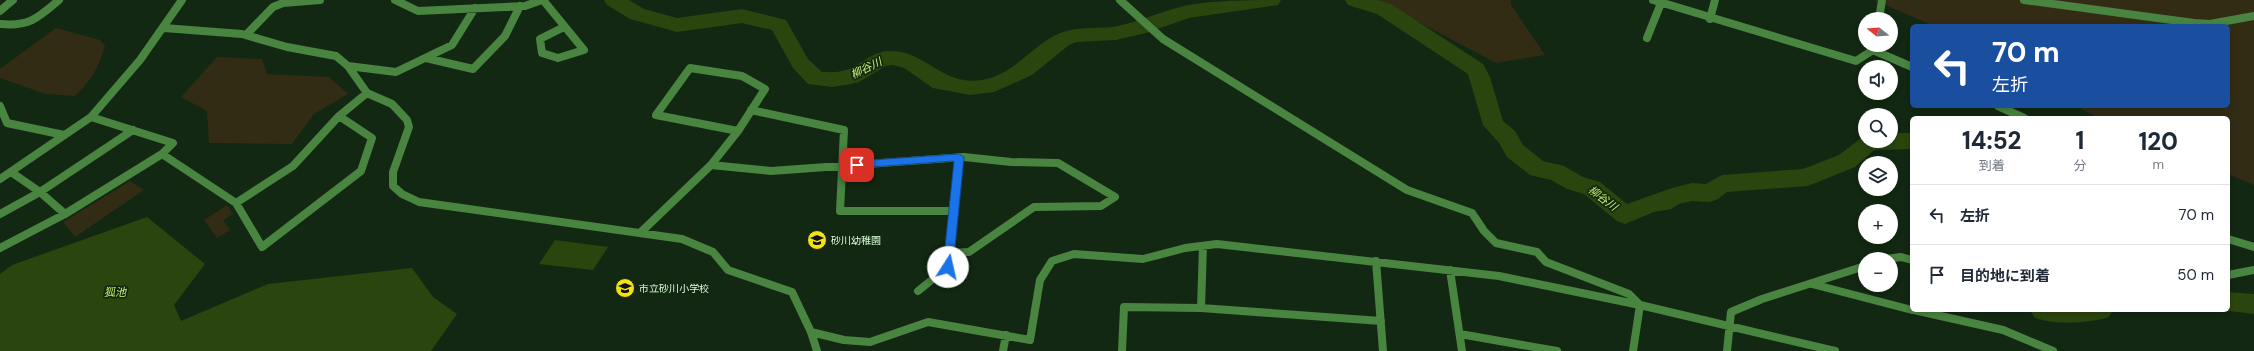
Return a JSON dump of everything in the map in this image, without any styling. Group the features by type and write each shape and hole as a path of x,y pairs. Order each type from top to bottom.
{"street":[{"path":"0,11 13,0"},
{"path":"0,24 17,26 32,23 60,0"},
{"path":"0,179 91,117 108,99 164,28 182,0"},
{"path":"246,35 273,6 283,3 320,0"},
{"path":"395,0 418,11 520,6 542,0 564,26 584,50 561,60 551,59 542,53 540,39 564,26"},
{"path":"1120,0 1163,39 1407,190 1472,213 1484,231 1496,243 1536,252 1546,262 1629,294 1640,306"},
{"path":"1652,0 1710,19 1856,61 1868,52"},
{"path":"1710,19 1715,0"},
{"path":"1880,12 1882,0"},
{"path":"2024,0 2086,6 2194,23 2210,24 2254,16"},
{"path":"1647,38 1661,3"},
{"path":"426,58 473,69 505,36 520,6"},
{"path":"348,66 396,72 452,45 475,8"},
{"path":"164,28 246,35 287,47 336,56 348,66 367,93 392,104 407,120 409,127 393,172 393,186 402,194 419,202 682,239 713,252 728,270 792,292 811,332 817,351"},
{"path":"1884,52 1910,66"},
{"path":"640,233 726,149 738,131 751,110 765,89 742,76 690,68 656,115 738,131"},
{"path":"236,203 293,166 339,116 367,93"},
{"path":"0,106 7,123 64,136"},
{"path":"2002,108 2020,116"},
{"path":"751,110 844,130 840,211 954,211"},
{"path":"162,154 236,203 262,247 361,171 372,138 339,116"},
{"path":"0,248 65,214 162,154 173,143 91,117"},
{"path":"0,214 40,192 132,130"},
{"path":"711,165 771,171 959,157 1011,162 1058,162 1115,197 1101,206 1034,207 969,252 951,253"},
{"path":"918,290 948,267 951,253 959,157"},
{"path":"11,172 40,192 65,214"},
{"path":"2230,239 2254,247"},
{"path":"811,332 867,343 879,340 914,324 928,322 1030,340 1040,280 1046,268 1052,261 1061,257 1091,254 1143,259 1185,248 1217,244 1376,261 1532,281 1835,351"},
{"path":"1201,308 1203,246"},
{"path":"1898,258 1910,260"},
{"path":"1376,261 1383,351"},
{"path":"1726,351 1731,312 1762,299 1858,268"},
{"path":"1450,270 1462,351"},
{"path":"2230,275 2254,270"},
{"path":"1812,284 1910,309"},
{"path":"1633,351 1640,306"},
{"path":"1122,351 1124,307 1201,308 1381,321"},
{"path":"1922,312 2012,332 2034,340 2053,351"},
{"path":"1460,334 1526,344 1556,351"},
{"path":"1003,351 1006,335"}],"shaded area":[{"path":"1369,0 1511,0 1511,5 1545,55 1496,63 1394,9"},
{"path":"1874,0 2254,0 2254,185 2230,175 2230,116 2094,116 2080,108 2230,108 2230,24 1929,24"},
{"path":"56,28 100,40 105,46 94,73 86,85 75,96 46,94 0,78 0,69"},
{"path":"217,57 262,59 267,74 329,77 348,94 314,114 292,144 209,143 207,111 181,97"},
{"path":"130,181 144,190 75,237 63,222"},
{"path":"227,205 233,214 223,220 230,230 217,238 204,220"}],"water":[{"name":"狐池","path":"147,217 205,264 174,305 181,321 268,284 412,268 433,297 457,314 431,351 0,351 0,274 12,265"},
{"path":"555,240 608,247 593,270 539,264"}],"waterway":[{"name":"柳谷川","path":"614,0 637,14 677,25 742,16 760,19 779,25 800,63 816,79 832,80 851,77 881,59 893,58 911,62 924,73 941,83 970,88 986,87 1024,70 1062,40 1075,35 1116,33 1139,28 1187,12 1271,0"},
{"name":"柳谷川","path":"1355,0 1384,9 1476,69 1480,77 1494,125 1507,137 1515,151 1538,169 1556,172 1575,183 1592,188 1625,215 1651,203 1663,203 1672,197 1692,192 1710,193 1722,184 1808,177 1818,171 1847,161 1869,142 1910,141"},
{"name":"柳谷川","path":"2230,302 2254,304"}],"place":[{"name":"砂川幼稚園","path":"817,240"},
{"name":"市立砂川小学校","path":"625,288"}],"route":[{"path":"857,165 959,157 951,253 948,267"}]}
